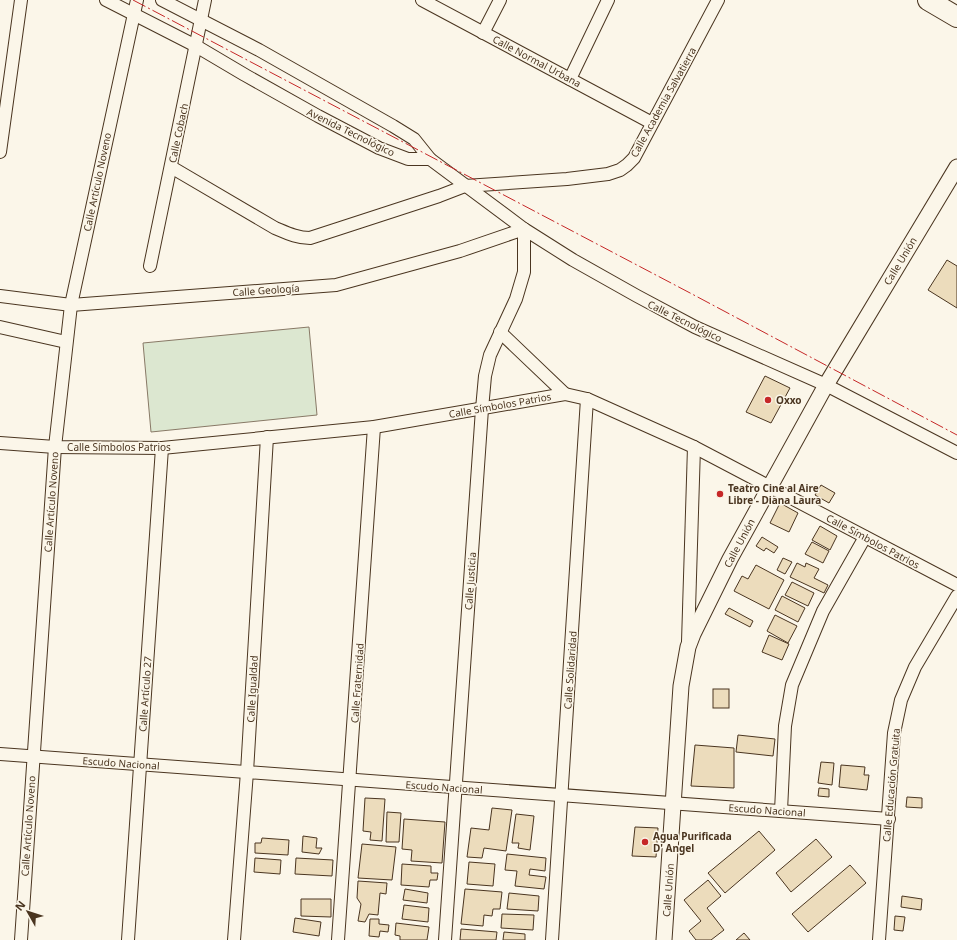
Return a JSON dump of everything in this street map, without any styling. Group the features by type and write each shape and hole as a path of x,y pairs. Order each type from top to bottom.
{"highway":[{"path":"928,0 957,17"}],"street":[{"path":"0,152 21,0"},
{"name":"Avenida Tecnológico","path":"106,0 196,46 244,75 380,148 408,159 430,159"},
{"name":"Calle Artículo Noveno","path":"21,940 32,757 55,447 66,342 71,305 137,0"},
{"path":"162,0 259,50 393,126 414,139 430,159"},
{"name":"Calle Cobach","path":"150,266 205,0"},
{"name":"Calle Normal Urbana","path":"422,0 652,123"},
{"path":"483,33 500,0"},
{"path":"570,79 608,0"},
{"name":"Calle Academia Salvatierra","path":"171,167 275,228 301,238 310,238 432,199 465,186 608,174 620,170 634,158 718,0"},
{"name":"Calle Tecnológico","path":"430,159 524,229 573,260 637,296 695,327 826,385 957,454"},
{"name":"Calle Unión","path":"664,940 682,686 688,647 699,620 770,486 826,385 953,182 957,166"},
{"name":"Calle Geología","path":"0,296 71,305 336,285 460,251 524,229"},
{"name":"Calle Justicia","path":"445,940 482,409 490,355 516,299 524,272 524,229"},
{"path":"0,327 66,342"},
{"path":"500,332 566,394"},
{"name":"Calle Símbolos Patrios","path":"0,443 116,449 162,448 374,427 566,394 587,399 694,447 957,585"},
{"name":"Calle Solidaridad","path":"552,940 587,399"},
{"name":"Calle Fraternidad","path":"338,940 374,427"},
{"name":"Calle Igualdad","path":"234,940 247,772 267,437"},
{"path":"688,647 694,447"},
{"name":"Calle Artículo 27","path":"128,940 162,448"},
{"path":"781,811 786,726 792,685 823,611 866,537"},
{"name":"Calle Educación Gratuita","path":"879,940 889,819 894,733 901,700 915,667 957,596"},
{"name":"Escudo Nacional","path":"0,754 889,819"}],"green space":[{"path":"309,327 317,415 151,432 143,343"}],"building":[{"path":"947,260 957,266 957,308 928,290"},
{"name":"Oxxo","path":"765,376 790,388 771,423 746,412"},
{"path":"821,485 835,493 829,503 815,495"},
{"path":"780,503 798,513 789,532 770,523"},
{"path":"820,526 837,536 830,550 812,540"},
{"path":"762,537 778,547 774,553 766,548 764,551 756,546"},
{"path":"812,542 829,551 823,563 805,554"},
{"path":"783,558 792,562 785,574 777,570"},
{"path":"797,563 805,567 806,563 819,569 814,578 828,585 824,593 790,577"},
{"path":"756,565 784,580 769,609 734,591 742,576 748,579"},
{"path":"792,582 814,593 808,606 785,595"},
{"path":"782,596 805,608 798,622 775,610"},
{"path":"729,608 753,621 750,627 725,614"},
{"path":"775,615 797,626 788,643 767,631"},
{"path":"769,635 789,644 782,660 762,652"},
{"path":"713,689 729,689 729,708 713,708"},
{"path":"738,735 775,739 773,756 736,752"},
{"path":"695,745 734,748 734,788 691,786"},
{"path":"821,762 834,763 832,785 818,783"},
{"path":"841,765 865,767 864,775 869,775 867,790 839,787"},
{"path":"819,788 829,789 829,797 818,796"},
{"path":"907,797 922,798 922,808 906,807"},
{"path":"365,798 385,799 382,841 370,840 371,832 363,831"},
{"path":"492,808 512,810 506,851 484,848 482,858 467,857 471,828 489,830"},
{"path":"387,812 401,813 399,842 386,842"},
{"path":"516,814 534,816 530,850 518,848 519,843 512,843"},
{"path":"404,819 445,822 442,863 411,861 412,850 402,849"},
{"name":"Agua Purificada D' Angel","path":"635,827 658,828 656,857 632,856"},
{"path":"759,831 775,850 725,893 708,873"},
{"path":"303,836 317,838 316,848 322,848 319,854 302,852"},
{"path":"262,838 289,840 288,855 255,853 255,843 261,843"},
{"path":"816,839 832,857 791,892 776,873"},
{"path":"362,844 396,847 392,880 358,878"},
{"path":"507,854 546,858 545,871 530,869 529,875 546,877 544,889 515,886 517,871 505,870"},
{"path":"255,858 281,860 280,874 254,872"},
{"path":"296,858 333,860 332,876 295,874"},
{"path":"469,862 495,864 493,886 467,884"},
{"path":"402,864 431,866 431,873 438,873 437,880 430,880 429,887 401,885"},
{"path":"850,865 866,883 808,932 792,914"},
{"path":"708,880 721,896 707,908 724,930 711,940 696,940 689,931 701,921 684,900"},
{"path":"358,881 387,883 386,894 380,893 378,915 369,914 365,922 358,921 361,904 357,898"},
{"path":"405,889 428,893 427,903 403,900"},
{"path":"465,889 502,892 500,909 493,909 492,916 484,915 483,926 461,924"},
{"path":"509,893 539,896 538,911 507,909"},
{"path":"902,896 922,899 921,910 901,907"},
{"path":"301,899 331,899 331,917 301,916"},
{"path":"404,905 429,908 428,922 402,919"},
{"path":"502,914 534,915 533,930 501,928"},
{"path":"895,916 905,917 903,931 894,930"},
{"path":"295,918 321,922 319,936 293,932"},
{"path":"370,919 379,919 379,924 389,925 388,932 380,931 379,937 369,936"},
{"path":"396,923 429,927 427,940 400,940 400,936 395,935"},
{"path":"461,929 497,932 496,940 460,940"},
{"path":"504,932 525,934 525,940 503,940"},
{"path":"744,933 750,940 736,940"}],"power":[{"path":"133,0 957,435"}],"place":[{"name":"Oxxo","path":"768,400"},
{"name":"Teatro Cine al Aire Libre - Diana Laura","path":"720,494"},
{"name":"Agua Purificada D' Angel","path":"645,842"}]}
